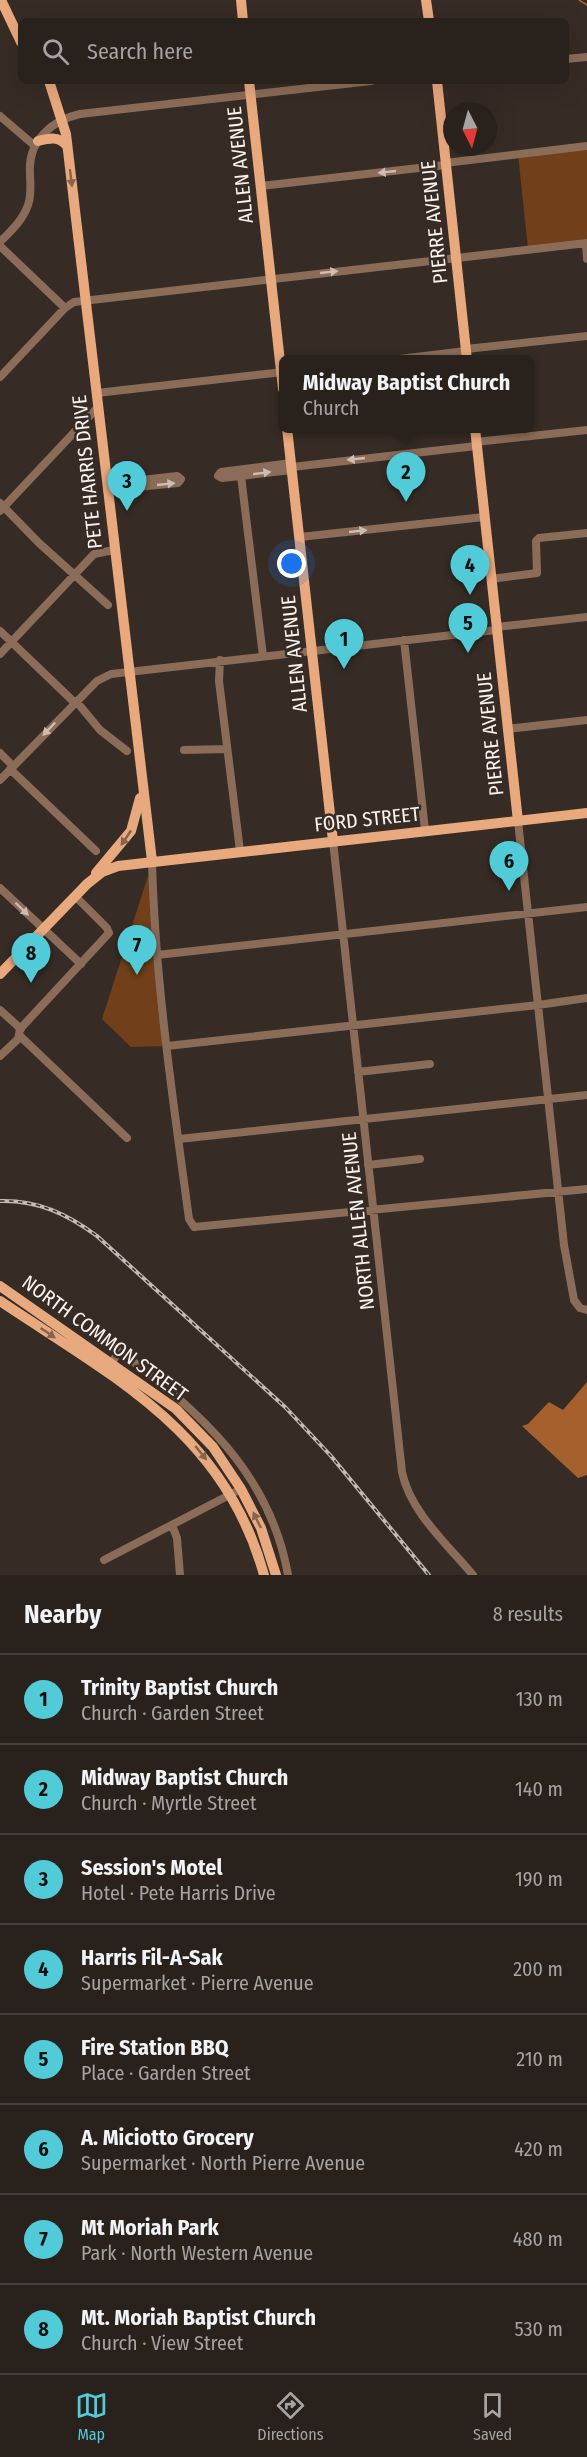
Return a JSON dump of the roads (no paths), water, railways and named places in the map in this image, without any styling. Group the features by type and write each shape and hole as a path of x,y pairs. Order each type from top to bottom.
{"main road":[{"path":"1,0 18,36"},
{"path":"243,18 244,0"},
{"path":"426,0 429,18"},
{"name":"PETE HARRIS DRIVE","path":"50,84 63,119 68,146 152,861"},
{"name":"ALLEN AVENUE","path":"249,84 280,355"},
{"name":"PIERRE AVENUE","path":"436,84 466,353"},
{"path":"36,143 51,138 62,140 68,146"},
{"name":"ALLEN AVENUE","path":"288,433 333,841"},
{"name":"PIERRE AVENUE","path":"475,433 518,821"},
{"path":"0,974 87,884 131,831 138,813 142,782"},
{"name":"FORD STREET","path":"87,884 112,868 152,861 587,813"},
{"name":"NORTH COMMON STREET","path":"0,1286 109,1368 180,1429 205,1457 231,1495 250,1532 264,1575"},
{"name":"NORTH COMMON STREET","path":"0,1300 176,1409 213,1447 241,1489 261,1528 276,1575"}],"street":[{"path":"569,59 587,57"},
{"path":"65,308 0,244 29,204 30,166 36,143 48,128 63,119 80,114 343,84"},
{"path":"0,116 36,143"},
{"path":"261,186 587,146"},
{"path":"0,377 65,308 74,302 586,243 587,260"},
{"path":"445,355 587,336"},
{"path":"97,393 279,372"},
{"path":"98,407 1,507 108,605"},
{"path":"292,466 241,476 222,478 218,474 587,430"},
{"path":"177,476 181,479 178,483 107,487 177,476"},
{"path":"241,476 263,656"},
{"path":"300,537 484,517"},
{"path":"491,579 537,573 537,538 587,533"},
{"path":"0,654 94,554 114,550"},
{"path":"0,780 75,701 102,677 128,671 587,617"},
{"path":"0,631 75,701 100,730 126,750"},
{"path":"404,640 425,830"},
{"path":"220,660 219,681 226,749 240,851"},
{"path":"507,729 587,720"},
{"path":"183,750 226,749"},
{"path":"0,753 96,851"},
{"path":"518,821 558,1192 571,1286 574,1300 583,1309"},
{"name":"NORTH ALLEN AVENUE","path":"333,841 404,1480 418,1508 473,1575"},
{"path":"152,861 157,954 167,1046 189,1219 193,1225 199,1228 587,1189"},
{"path":"0,888 81,963"},
{"path":"0,1056 109,931 75,896"},
{"path":"157,954 587,907"},
{"path":"167,1046 587,998"},
{"path":"0,1010 127,1137"},
{"path":"358,1072 430,1064"},
{"path":"179,1139 548,1097 587,1095"},
{"path":"368,1165 420,1159"},
{"path":"109,1368 119,1351 191,1407 216,1432 240,1463 271,1518 284,1550 288,1575"},
{"path":"104,1560 241,1489"},
{"path":"172,1525 177,1538 180,1575"}],"waterway":[{"path":"579,0 587,5"}],"railway":[{"path":"0,1201 27,1203 52,1210 75,1221 97,1236 285,1407 331,1456 429,1575"}],"place":[{"name":"Midway Baptist Church","path":"406,502"},
{"name":"Session's Motel","path":"127,511"},
{"name":"Harris Fil-A-Sak","path":"470,595"},
{"name":"Fire Station BBQ","path":"468,653"},
{"name":"Trinity Baptist Church","path":"344,669"},
{"name":"A. Miciotto Grocery","path":"509,891"},
{"name":"Mt Moriah Park","path":"137,975"},
{"name":"Mt. Moriah Baptist Church","path":"31,983"}]}
